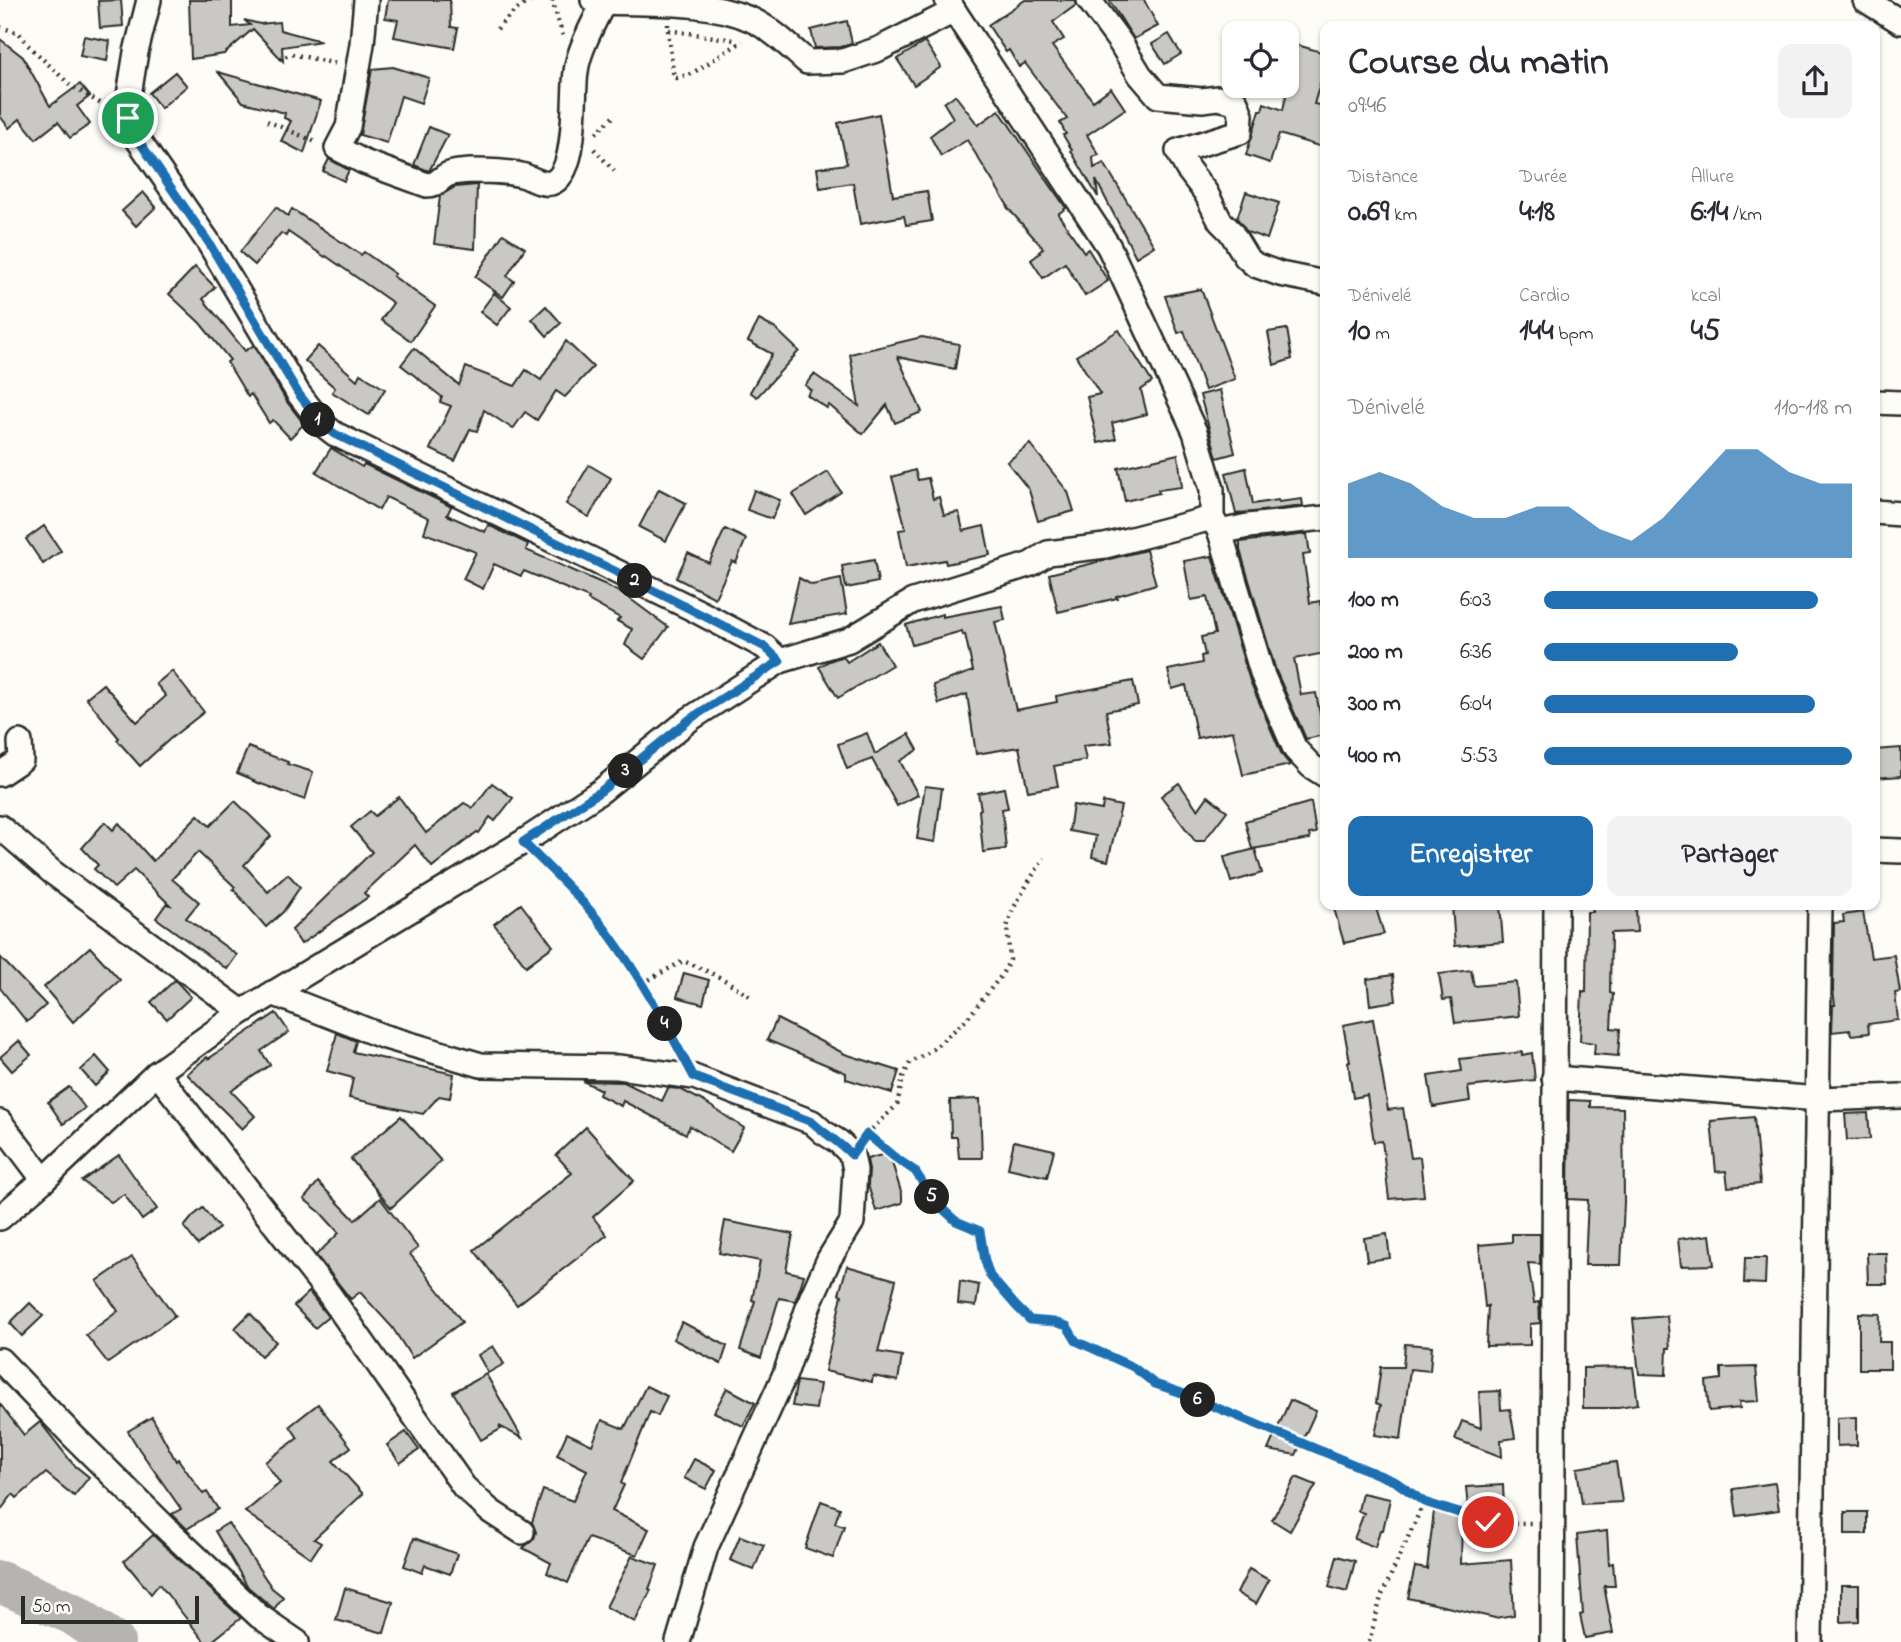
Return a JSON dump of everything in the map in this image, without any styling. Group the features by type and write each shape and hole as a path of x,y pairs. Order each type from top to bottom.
{"street":[{"path":"149,0 127,108 132,131 209,243 298,393 322,424 335,434 754,640 780,661"},
{"path":"366,0 358,72 348,127 337,148 364,162 427,185 432,185 454,172 472,171 522,175 547,184 554,182 570,157 576,71 598,1 691,5 715,9 746,30 780,38 807,62 843,61 879,49 950,5 1109,247 1195,432 1212,489 1216,525 1263,676 1295,749 1320,772"},
{"path":"727,0 746,30"},
{"path":"1090,0 1140,75 1158,96 1202,100 1218,98 1236,102 1241,115 1240,132 1178,151 1206,193 1220,221 1231,232 1246,257 1255,265 1280,274 1320,282"},
{"path":"1866,0 1901,22"},
{"path":"1880,402 1901,403"},
{"path":"1880,512 1901,514"},
{"path":"0,1218 157,1073 242,1012 523,842 601,791 690,719 780,661 849,640 914,601 1031,565 1048,553 1105,546 1216,525 1248,526 1320,519"},
{"path":"0,774 21,760 20,742"},
{"path":"0,827 52,872 242,1012"},
{"path":"1880,850 1901,851"},
{"path":"1552,1642 1556,910"},
{"path":"1810,1642 1820,910"},
{"path":"272,993 382,1036 481,1065 618,1067 694,1077 812,1122 852,1155 855,1170 852,1222 829,1259 811,1299 785,1374 706,1547 678,1642"},
{"path":"157,1073 329,1294 464,1488 490,1511 522,1532"},
{"path":"1554,1078 1819,1099 1901,1096"},
{"path":"0,1122 44,1180"},
{"path":"0,1360 171,1533 259,1616 297,1642"}],"path":[{"path":"497,29 509,16 533,0"},
{"path":"0,27 19,33 69,84 128,118"},
{"path":"668,30 676,78 691,74 746,30"},
{"path":"279,59 292,54 299,55 358,72"},
{"path":"267,121 312,141 337,148"},
{"path":"523,842 610,935 643,983 694,1077"},
{"path":"852,1155 867,1134 897,1105 903,1077 910,1063 931,1051 966,1020 1001,976 1010,960 1007,927 1013,909 1044,858"},
{"path":"643,983 683,961 715,974 738,987 752,999"},
{"path":"867,1134 915,1171 936,1203 956,1221 980,1231 990,1276 1030,1320 1067,1326 1076,1341 1133,1367 1155,1384 1396,1482 1424,1502 1488,1522 1552,1526"},
{"path":"1369,1642 1381,1597 1424,1502"}],"building":[{"path":"121,0 123,26 100,28 98,1"},
{"path":"189,0 232,0 232,27 250,25 244,20 260,24 279,22 280,30 321,41 282,47 283,61 253,29 224,54 191,59"},
{"path":"388,0 450,0 451,27 458,28 454,48 394,37 398,20 385,18"},
{"path":"1025,0 1075,0 1076,5 1053,22 1064,39 1052,46 1093,101 1111,88 1125,109 1087,135 1099,155 1093,157 1094,168 1104,163 1154,246 1136,257 1096,180 1098,197 1063,135 1066,134 1060,123 1067,119 1025,63 1019,67 988,25"},
{"path":"1109,0 1144,0 1158,26 1134,39"},
{"path":"847,21 852,43 841,47 815,48 811,30"},
{"path":"1169,34 1181,54 1165,64 1152,44"},
{"path":"84,36 110,41 107,61 80,56"},
{"path":"0,39 23,57 50,106 80,84 90,96 77,106 90,124 70,138 58,122 36,139 20,119 9,128 0,116"},
{"path":"925,42 941,67 914,85 897,59"},
{"path":"1299,46 1320,52 1320,84 1314,104 1320,105 1320,146 1279,134 1270,163 1246,155 1264,103 1283,110 1286,98 1299,98"},
{"path":"393,67 429,78 421,103 401,96 387,143 360,135 372,69"},
{"path":"175,72 187,86 161,108 149,93"},
{"path":"218,72 321,101 304,153 281,141 291,121 284,118 285,113 243,102"},
{"path":"955,95 978,125 999,110 1066,208 1058,214 1084,252 1088,249 1108,281 1085,296 1065,263 1043,278 1031,260 1043,248 1007,207 967,140 941,156 930,136 953,118 944,103"},
{"path":"879,114 893,196 927,191 932,221 906,225 904,216 860,224 853,183 820,188 817,168 847,164 838,123"},
{"path":"429,127 448,135 429,171 414,165"},
{"path":"329,159 349,170 344,181 323,171"},
{"path":"477,185 475,249 434,244 440,196 455,187"},
{"path":"143,192 156,207 136,226 122,211"},
{"path":"1246,192 1279,203 1267,239 1247,232 1237,218"},
{"path":"276,207 288,216 292,209 361,255 364,252 435,306 411,341 381,320 393,303 288,232 286,236 281,233 255,265 240,252"},
{"path":"503,234 525,248 507,276 514,281 503,297 475,277"},
{"path":"195,267 215,287 203,299 245,351 254,345 287,402 304,424 290,438 273,420 269,423 251,394 248,397 227,362 230,360 200,323 169,294"},
{"path":"1201,289 1235,379 1205,390 1184,331 1178,333 1165,296"},
{"path":"494,293 511,307 497,325 480,312"},
{"path":"546,306 561,323 547,336 532,319"},
{"path":"759,320 776,329 799,351 757,397 750,392 772,354 748,341"},
{"path":"1287,329 1292,359 1274,365 1268,332"},
{"path":"1119,330 1152,382 1141,390 1147,414 1112,423 1116,439 1098,443 1087,397 1100,394 1076,356"},
{"path":"922,337 959,344 955,369 898,357 922,412 895,423 887,405 863,434 829,405 827,408 807,395 811,390 805,385 814,374 859,406 850,354"},
{"path":"566,341 593,367 565,397 556,391 537,420 525,412 513,429 484,410 477,431 470,429 455,461 430,449 451,406 440,402 442,397 401,365 414,348 459,385 466,367 515,386 526,370 541,380"},
{"path":"318,346 357,380 360,374 385,389 369,415 332,392 335,388 305,361"},
{"path":"1220,390 1235,453 1217,458 1200,395"},
{"path":"1030,444 1068,492 1074,511 1038,521 1029,490 1007,462"},
{"path":"331,448 362,467 364,464 451,507 447,515 485,532 488,525 528,544 526,550 604,584 629,598 668,627 644,659 625,645 632,629 617,621 620,618 588,600 589,598 524,571 521,576 494,564 483,589 463,579 476,552 424,533 429,518 386,497 379,510 316,472"},
{"path":"1178,454 1182,487 1158,490 1159,493 1125,501 1118,468"},
{"path":"589,465 611,478 589,517 566,504"},
{"path":"1246,468 1253,504 1302,499 1303,506 1236,514 1226,473"},
{"path":"915,470 918,480 928,478 933,499 939,497 944,515 959,512 963,531 984,526 990,555 946,564 945,560 906,567 899,530 906,529 892,477"},
{"path":"828,472 841,492 806,515 793,494"},
{"path":"659,489 686,503 666,541 639,527"},
{"path":"754,490 780,500 772,519 747,510"},
{"path":"44,526 61,551 43,564 26,539"},
{"path":"725,529 746,539 736,563 732,561 715,598 676,578 688,553 709,563"},
{"path":"1307,534 1310,554 1303,555 1310,603 1320,601 1320,654 1294,659 1301,695 1316,693 1320,736 1306,739 1276,671 1240,550 1240,542"},
{"path":"1146,550 1156,584 1116,596 1117,598 1058,612 1049,574"},
{"path":"1212,556 1250,681 1282,755 1290,765 1243,775 1233,731 1197,738 1186,685 1172,689 1168,670 1202,663 1201,656 1205,655 1201,637 1215,634 1207,597 1191,600 1184,561"},
{"path":"874,560 878,582 846,588 842,566"},
{"path":"799,578 812,585 841,579 847,614 788,624"},
{"path":"1002,606 1005,620 995,622 1016,710 1057,702 1056,696 1133,681 1138,705 1106,711 1112,743 1083,746 1086,760 1054,766 1058,786 1028,791 1019,747 976,754 967,694 939,704 933,685 973,671 965,634 963,635 962,631 912,645 906,625 942,614 942,617"},
{"path":"878,642 892,665 838,698 819,667 843,656 847,662"},
{"path":"172,671 204,712 140,766 86,698 103,684 137,722 166,696 156,684"},
{"path":"867,733 875,754 909,734 918,750 900,761 918,795 897,806 872,759 847,769 838,744"},
{"path":"248,747 313,772 305,800 237,773"},
{"path":"1901,748 1901,776 1880,778 1880,750"},
{"path":"492,783 513,798 495,821 490,817 479,833 432,867 415,845 364,893 368,897 301,944 292,930 372,852 351,827 370,811 375,816 399,797 426,833 464,803 473,808"},
{"path":"1179,783 1198,810 1208,796 1227,811 1204,841 1195,841 1161,796"},
{"path":"925,786 942,788 935,842 917,839"},
{"path":"1004,788 1008,808 1002,809 1006,849 983,852 978,793"},
{"path":"235,801 271,836 244,865 268,892 288,874 300,887 283,912 266,927 233,889 235,887 198,852 172,879 199,902 186,918 237,955 227,969 156,918 166,904 170,905 134,870 114,888 94,869 98,865 82,848 105,822 113,830 119,823 153,861 198,815 210,826"},
{"path":"1103,802 1121,806 1108,861 1092,857 1096,836 1069,831 1073,805 1102,810"},
{"path":"1311,802 1316,833 1309,834 1310,839 1252,849 1245,821"},
{"path":"1255,849 1262,873 1231,882 1224,857"},
{"path":"521,904 553,946 526,966 494,924"},
{"path":"1334,910 1377,910 1384,934 1344,943"},
{"path":"1452,910 1500,910 1503,942 1455,946"},
{"path":"1636,910 1637,932 1611,933 1611,1028 1620,1029 1618,1056 1594,1054 1595,1043 1580,1041 1582,991 1586,992 1587,912"},
{"path":"1863,912 1871,958 1894,955 1900,992 1895,993 1898,1020 1868,1024 1869,1033 1851,1035 1850,1030 1832,1032 1835,1005 1834,923 1844,922 1843,915"},
{"path":"90,947 120,980 73,1022 44,987"},
{"path":"0,957 46,1005 27,1022 0,988"},
{"path":"1471,970 1474,986 1516,982 1519,1016 1455,1023 1451,999 1443,1000 1439,974"},
{"path":"684,973 709,980 703,1004 677,997"},
{"path":"1393,975 1396,1001 1370,1005 1367,979"},
{"path":"175,980 191,997 167,1019 151,1002"},
{"path":"276,1013 289,1032 261,1051 270,1065 231,1091 255,1116 242,1129 187,1074 207,1057 208,1059"},
{"path":"777,1019 845,1054 899,1071 892,1093 846,1079 846,1073 767,1040"},
{"path":"1373,1019 1388,1110 1403,1108 1411,1158 1420,1157 1424,1196 1389,1199 1382,1141 1374,1142 1367,1095 1353,1098 1343,1025"},
{"path":"337,1033 356,1041 353,1052 454,1074 450,1098 439,1096 423,1114 349,1098 353,1078 327,1071"},
{"path":"19,1041 31,1055 12,1071 0,1057"},
{"path":"1522,1052 1522,1055 1532,1053 1535,1080 1468,1087 1470,1101 1433,1107 1428,1076 1462,1071 1460,1059"},
{"path":"96,1056 110,1072 95,1086 81,1070"},
{"path":"583,1081 624,1082 662,1101 668,1088 680,1089 744,1128 731,1151 690,1126 686,1134 623,1101 621,1106 599,1095 601,1090"},
{"path":"69,1087 85,1108 63,1124 48,1102"},
{"path":"980,1099 982,1158 959,1158 957,1137 951,1137 950,1100"},
{"path":"1569,1100 1590,1101 1590,1107 1623,1108 1624,1202 1621,1265 1585,1265 1588,1200 1568,1199"},
{"path":"1868,1113 1870,1139 1847,1140 1845,1114"},
{"path":"401,1116 441,1161 391,1208 351,1159"},
{"path":"1754,1117 1760,1184 1728,1187 1726,1171 1716,1172 1711,1121"},
{"path":"586,1127 634,1181 593,1217 607,1235 517,1305 474,1250 572,1173 556,1155"},
{"path":"1014,1141 1054,1150 1047,1177 1008,1168"},
{"path":"889,1153 902,1203 876,1211 868,1185 867,1159"},
{"path":"119,1155 157,1209 142,1220 124,1194 111,1202 82,1181"},
{"path":"318,1182 355,1220 380,1198 418,1248 410,1254 462,1322 412,1358 392,1327 360,1292 351,1299 316,1255 339,1233 304,1199"},
{"path":"203,1208 219,1228 198,1245 184,1227"},
{"path":"725,1221 793,1234 786,1271 804,1275 795,1301 779,1298 761,1358 740,1350 755,1301 752,1300 760,1261 719,1253"},
{"path":"1387,1234 1390,1258 1367,1261 1364,1238"},
{"path":"1512,1234 1540,1234 1540,1264 1528,1263 1534,1303 1539,1302 1540,1323 1530,1324 1530,1345 1486,1346 1488,1306 1485,1307 1479,1245 1512,1242"},
{"path":"1710,1235 1714,1265 1681,1266 1678,1239"},
{"path":"1867,1253 1886,1253 1887,1284 1868,1284"},
{"path":"132,1257 175,1316 108,1363 86,1335 118,1311 97,1281"},
{"path":"1745,1258 1766,1258 1765,1284 1744,1283"},
{"path":"847,1266 896,1280 878,1352 902,1356 898,1381 873,1376 872,1382 825,1371"},
{"path":"960,1281 979,1285 976,1306 958,1304"},
{"path":"309,1292 328,1317 315,1328 294,1306"},
{"path":"30,1303 43,1316 22,1336 10,1323"},
{"path":"250,1313 276,1342 261,1356 235,1328"},
{"path":"1859,1313 1880,1314 1879,1342 1890,1342 1890,1369 1859,1369"},
{"path":"1667,1316 1670,1348 1667,1348 1666,1375 1639,1374 1633,1319"},
{"path":"682,1322 727,1346 721,1364 673,1339"},
{"path":"1405,1344 1432,1346 1430,1371 1410,1369 1401,1439 1375,1435 1381,1405 1376,1403 1381,1367 1403,1367"},
{"path":"493,1346 504,1364 488,1373 478,1355"},
{"path":"1633,1367 1638,1404 1618,1408 1583,1408 1583,1368"},
{"path":"1756,1367 1759,1401 1739,1402 1740,1408 1709,1411 1706,1381 1721,1379 1721,1368"},
{"path":"486,1374 522,1438 499,1426 501,1429 481,1440 453,1392"},
{"path":"797,1381 820,1384 816,1409 792,1406"},
{"path":"646,1386 667,1396 658,1416 650,1412 612,1511 649,1529 637,1555 588,1538 568,1583 547,1573 551,1563 523,1548 534,1539 536,1532 532,1522 543,1490 573,1501 587,1470 557,1455 567,1433 592,1445 602,1420 624,1429"},
{"path":"727,1388 755,1403 743,1426 714,1412"},
{"path":"1500,1391 1501,1410 1510,1409 1515,1438 1501,1440 1502,1457 1455,1439 1462,1421 1481,1428 1479,1392"},
{"path":"1290,1400 1316,1411 1296,1455 1268,1450"},
{"path":"0,1404 24,1435 40,1422 73,1464 89,1477 74,1496 46,1473 17,1498 13,1494 0,1511"},
{"path":"318,1404 351,1447 333,1461 363,1494 314,1539 321,1543 311,1558 245,1512 280,1483 265,1462 298,1438 290,1426"},
{"path":"152,1417 176,1461 178,1459 203,1494 207,1492 218,1509 187,1529 172,1514 181,1509 128,1431"},
{"path":"1857,1417 1857,1445 1837,1446 1837,1418"},
{"path":"406,1432 419,1450 400,1463 387,1445"},
{"path":"694,1459 716,1470 706,1489 684,1478"},
{"path":"1616,1462 1622,1502 1582,1504 1577,1468"},
{"path":"1296,1477 1316,1485 1290,1531 1272,1520"},
{"path":"1775,1483 1779,1510 1737,1516 1733,1489"},
{"path":"1503,1485 1504,1507 1468,1509 1466,1487"},
{"path":"1362,1493 1390,1499 1383,1530 1380,1530 1375,1547 1354,1539 1364,1513 1358,1511"},
{"path":"821,1501 840,1508 835,1523 844,1526 833,1558 805,1548"},
{"path":"1434,1511 1462,1515 1461,1564 1511,1560 1514,1615 1495,1618 1408,1598 1415,1567 1427,1569"},
{"path":"1845,1512 1867,1512 1867,1534 1845,1534"},
{"path":"228,1523 272,1588 283,1597 274,1609 248,1587 215,1531"},
{"path":"1607,1531 1609,1564 1613,1563 1615,1586 1604,1586 1613,1633 1585,1638 1580,1615 1583,1614 1577,1535"},
{"path":"153,1535 241,1618 211,1642 205,1642 159,1584 151,1594 124,1561"},
{"path":"740,1536 764,1545 754,1570 730,1560"},
{"path":"414,1538 457,1554 450,1574 425,1565 422,1573 404,1566"},
{"path":"632,1556 658,1565 649,1589 651,1590 635,1622 606,1607"},
{"path":"1337,1556 1355,1561 1347,1592 1329,1587"},
{"path":"1249,1569 1269,1580 1256,1604 1237,1593"},
{"path":"1841,1585 1859,1585 1859,1621 1841,1622"},
{"path":"345,1588 393,1602 384,1633 336,1620"}],"waterway":[{"path":"0,1582 73,1614 114,1642"}],"route":[{"path":"128,118 132,131 209,243 298,393 322,424 335,434 695,610 765,647 780,661 690,719 601,791 523,842 610,935 643,983 694,1077 812,1122 852,1155 867,1134 915,1171 936,1203 956,1221 980,1231 990,1276 1030,1320 1067,1326 1076,1341 1133,1367 1155,1384 1396,1482 1424,1502 1488,1522"}]}
